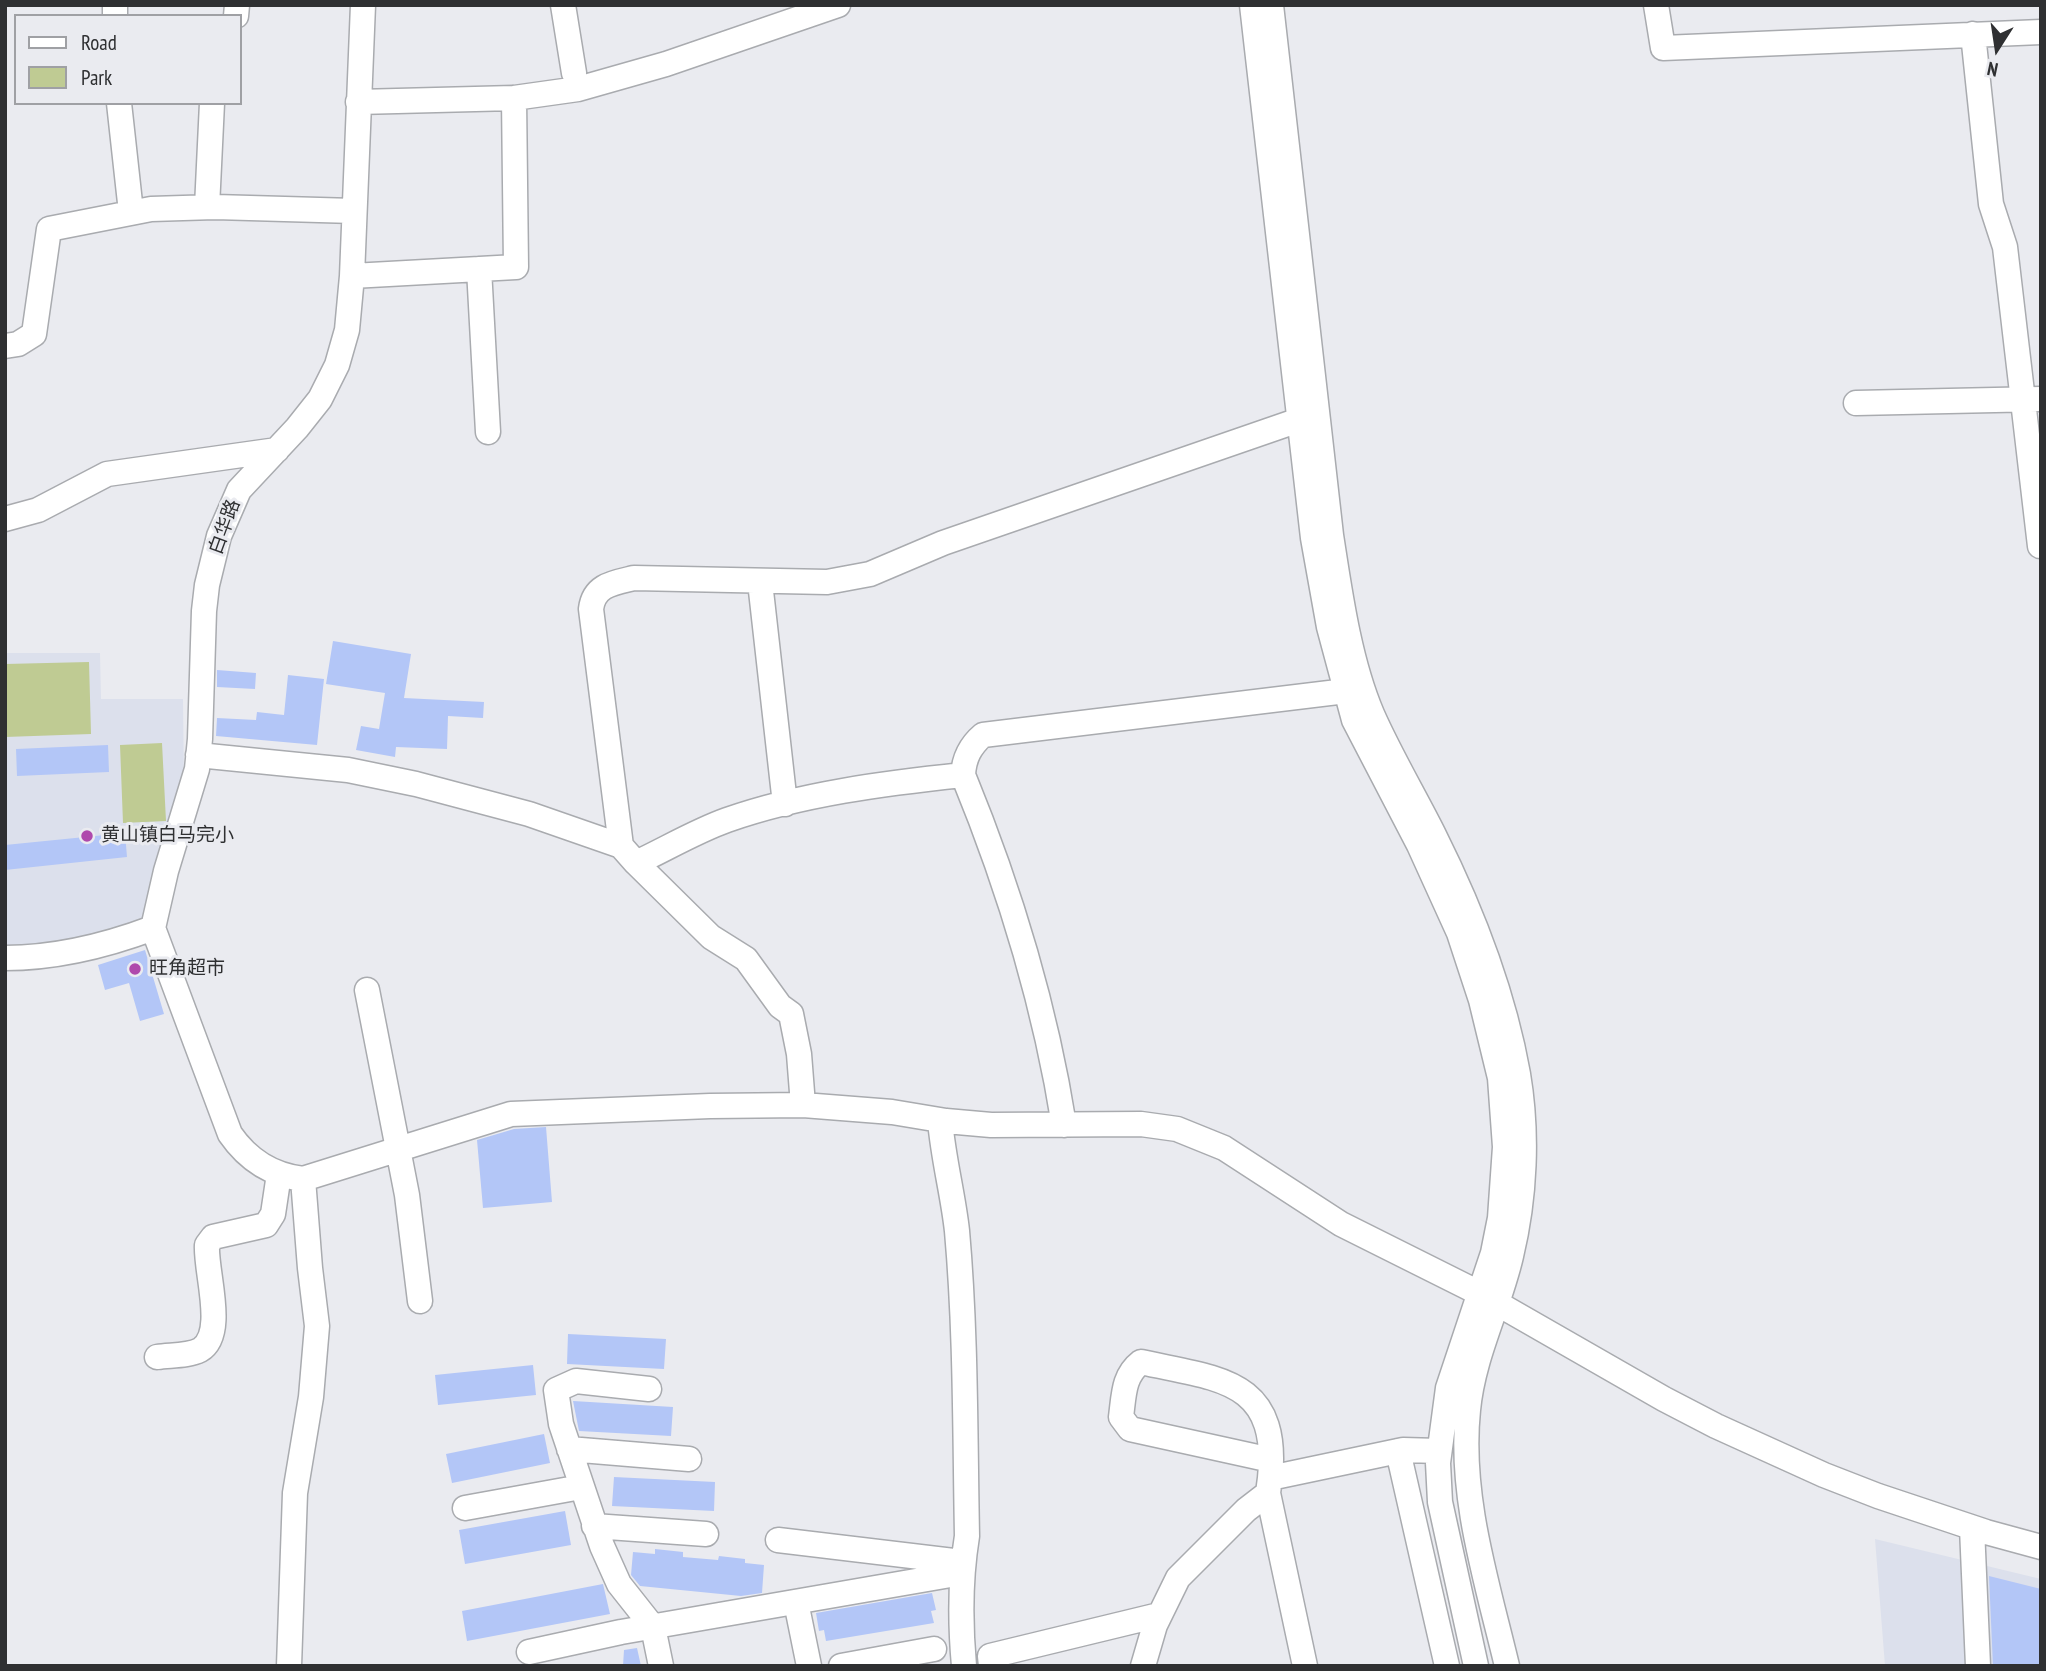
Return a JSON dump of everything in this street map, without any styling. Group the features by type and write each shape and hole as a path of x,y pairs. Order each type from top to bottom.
{"street":[{"name":"白华路","path":"153,928 166,871 193,787 198,755 204,611 213,560 224,524 239,490 309,414 330,382 347,330 352,276 363,5"},
{"path":"564,5 574,72"},
{"path":"358,93 513,81 574,72 661,48 784,5"},
{"path":"358,93 514,98 546,95 600,83 700,53 838,5"},
{"path":"1252,5 1320,580 1354,720 1419,845 1459,933 1490,1034 1500,1079 1503,1183 1488,1298 1468,1407 1466,1466 1484,1570 1507,1666"},
{"path":"1271,5 1331,535 1347,623 1372,713 1435,837 1476,927 1499,995 1518,1076 1523,1135 1522,1184 1511,1258 1488,1298 1448,1388 1439,1451 1440,1502 1476,1666"},
{"path":"1656,5 1663,48 2041,32"},
{"path":"1973,34 1991,204 2006,247 2032,399 2040,546"},
{"path":"352,276 516,267 514,98"},
{"path":"119,105 131,212"},
{"path":"207,207 212,105"},
{"path":"5,346 19,344 34,334 49,229 131,212 207,207 354,211"},
{"path":"479,269 488,432"},
{"path":"1856,403 2032,399"},
{"path":"629,855 591,610 595,595 608,584 634,578 827,582 870,574 943,543 1299,420"},
{"path":"5,519 38,510 107,474 277,450"},
{"path":"760,582 785,804"},
{"path":"1064,1125 1037,994 988,836 963,775 967,754 983,735 1346,691"},
{"path":"198,755 348,771 416,784 529,814 629,855 711,937 746,960 780,1006 790,1014 799,1055 803,1105"},
{"path":"629,855 727,820 785,804 877,785 963,775"},
{"path":"5,958 40,956 90,948 153,928 230,1134 246,1154 279,1174 303,1179 510,1114 724,1105 803,1105 892,1112 991,1125 1141,1124 1177,1129 1224,1148 1341,1224 1488,1298 1664,1399 1727,1431 1824,1475 1972,1528 2041,1547"},
{"path":"367,990 407,1195 421,1301"},
{"path":"940,1120 957,1243 967,1536 962,1567 964,1666"},
{"path":"157,1357 189,1354 208,1344 214,1321 206,1245 213,1237 266,1225 275,1206 279,1174"},
{"path":"289,1666 295,1493 311,1397 317,1326 303,1179"},
{"path":"1305,1666 1270,1477 1265,1422 1253,1401 1235,1385 1226,1381 1141,1362 1130,1372 1125,1386 1121,1417 1130,1429 1270,1477 1398,1451 1439,1451"},
{"path":"649,1389 576,1381 556,1390 561,1424 594,1526 619,1584 653,1627 661,1666"},
{"path":"569,1450 690,1459"},
{"path":"1398,1451 1447,1666"},
{"path":"1143,1666 1159,1615 1178,1578 1245,1510 1270,1477"},
{"path":"465,1508 581,1488"},
{"path":"594,1526 706,1534"},
{"path":"1972,1528 1979,1666"},
{"path":"778,1540 962,1567"},
{"path":"529,1652 621,1632 796,1602 962,1567"},
{"path":"796,1602 809,1666"},
{"path":"991,1666 990,1656 1159,1615"},
{"path":"841,1666 934,1649"}],"shaded area":[{"name":"黄山镇白马完小","path":"5,653 100,653 101,699 183,699 184,785 150,917 98,940 5,950"},
{"path":"1875,1539 2041,1579 2041,1666 1885,1666"}],"green space":[{"path":"89,662 91,734 5,737 5,664"},
{"path":"162,743 166,821 123,823 120,745"}],"building":[{"path":"333,641 411,654 404,698 484,702 483,718 448,716 447,749 396,747 395,757 356,750 361,726 379,729 385,693 326,684"},
{"path":"217,670 256,673 255,689 217,687"},
{"path":"288,675 324,679 317,745 216,736 217,718 256,720 257,712 284,715"},
{"path":"108,745 109,772 17,776 16,749"},
{"path":"125,833 127,857 5,870 5,845"},
{"path":"145,950 164,1014 140,1021 129,983 105,990 98,965"},
{"path":"546,1127 552,1202 483,1208 477,1140 514,1129"},
{"path":"568,1334 666,1339 664,1369 567,1364"},
{"path":"533,1365 536,1395 438,1405 435,1375"},
{"path":"573,1401 673,1407 671,1436 579,1431"},
{"path":"544,1434 550,1463 452,1483 446,1454"},
{"path":"614,1477 715,1482 714,1511 612,1506"},
{"path":"565,1511 571,1545 465,1564 459,1530"},
{"path":"655,1549 683,1552 683,1557 718,1560 719,1556 745,1559 745,1563 764,1565 762,1593 741,1596 640,1586 631,1575 633,1552 655,1554"},
{"path":"1989,1576 2041,1589 2041,1666 1993,1666"},
{"path":"603,1584 610,1614 467,1641 462,1611"},
{"path":"932,1593 936,1610 931,1611 934,1623 826,1641 824,1630 819,1631 816,1613"},
{"path":"637,1648 641,1666 623,1666 624,1650"}],"place":[{"name":"黄山镇白马完小","path":"87,836"},
{"name":"旺角超市","path":"135,969"}]}
